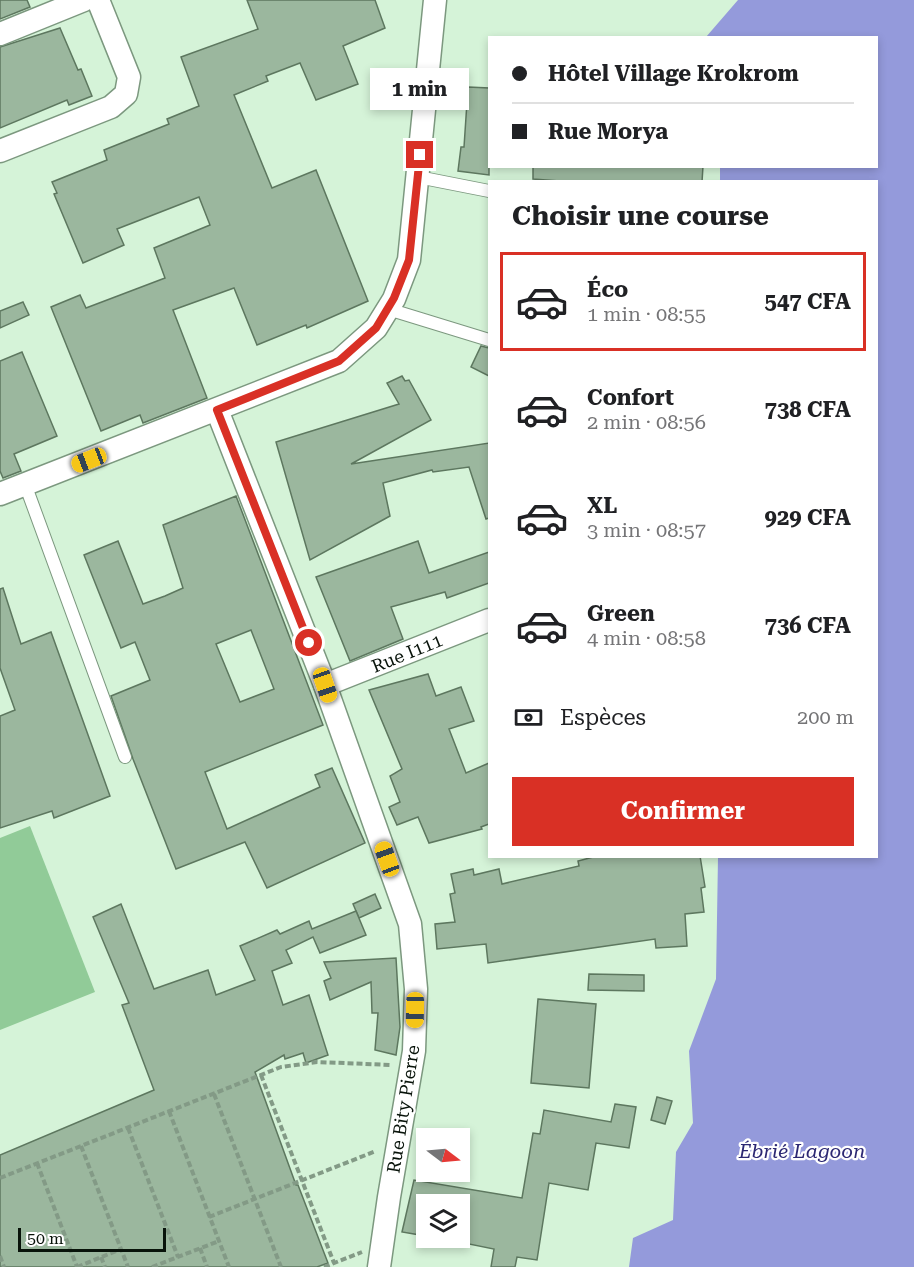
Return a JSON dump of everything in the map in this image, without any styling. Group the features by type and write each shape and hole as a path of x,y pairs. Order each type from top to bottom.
{"street":[{"path":"0,34 84,0"},
{"path":"0,152 111,107 126,94 129,77 98,0"},
{"path":"0,494 339,361 376,328 388,309 409,260 435,0"},
{"name":"Rue Bity Pierre","path":"217,410 325,685 410,924 416,989 412,1065 379,1267"},
{"name":"Rue I111","path":"325,685 488,620"}],"lane":[{"path":"417,177 488,191"},
{"path":"388,309 488,340"},
{"path":"25,484 125,757"}],"path":[{"path":"0,1178 280,1067 317,1062 412,1065"},
{"path":"261,1075 334,1263"},
{"path":"214,1094 281,1267"},
{"path":"169,1111 229,1267"},
{"path":"128,1128 178,1257"},
{"path":"209,1217 398,1142"},
{"path":"81,1146 128,1267"},
{"path":"37,1163 76,1267 121,1249"},
{"path":"155,1267 219,1241"},
{"path":"324,1267 382,1244"},
{"path":"200,1248 207,1267"},
{"path":"0,1256 4,1267"},
{"path":"101,1257 105,1267"}],"green space":[{"path":"30,826 95,992 0,1030 0,838"}],"water":[{"name":"Ébrié Lagoon","path":"738,0 914,0 914,1267 629,1267 633,1238 673,1220 676,1152 693,1123 689,1051 716,979 718,858 878,858 878,180 720,180 720,168 878,168 878,36 707,36"}],"building":[{"path":"0,0 27,0 30,7 0,19"},
{"path":"247,0 375,0 385,28 343,46 358,84 316,100 300,63 266,76 268,81 234,95 272,188 316,170 368,301 307,328 306,325 257,345 234,288 173,310 207,398 143,423 140,415 101,431 51,307 80,295 86,308 165,278 154,248 210,225 199,197 117,229 124,245 83,263 54,194 57,193 52,182 107,160 104,150 169,124 167,119 199,106 181,57 258,29"},
{"path":"60,28 92,96 69,105 67,100 0,128 0,47"},
{"path":"468,87 488,88 489,175 458,171 461,147 464,147"},
{"path":"533,168 703,168 702,180 533,179"},
{"path":"23,302 29,315 0,328 0,311"},
{"path":"481,346 488,348 488,376 471,367"},
{"path":"22,352 57,436 14,454 21,471 3,478 0,471 0,361"},
{"path":"402,376 405,381 409,380 431,420 351,464 488,443 488,518 486,519 469,467 433,472 432,470 383,483 390,516 310,560 276,442 399,404 387,383"},
{"path":"236,496 323,725 205,772 227,829 320,787 315,775 332,768 365,843 267,888 245,842 176,869 111,696 150,680 135,642 121,648 84,555 118,541 143,604 165,596 183,588 163,525","holes":["251,630 274,689 240,702 216,644"]},
{"path":"418,541 429,573 488,552 488,583 447,598 445,592 391,607 403,639 350,661 316,577"},
{"path":"3,588 21,644 51,632 110,796 54,818 52,811 0,828 0,716 15,710 0,668 0,589"},
{"path":"428,674 436,696 461,687 474,721 449,729 466,773 488,763 488,824 481,827 482,829 429,843 418,817 397,825 389,807 400,802 390,776 402,769 369,690"},
{"path":"589,858 700,858 705,887 701,888 704,912 685,914 687,946 656,948 655,939 488,963 486,944 437,949 435,924 455,922 450,894 455,893 451,874 473,869 474,875 499,869 502,884 579,866 578,861"},
{"path":"375,894 381,908 359,918 353,904"},
{"path":"121,904 154,989 208,970 216,995 255,980 240,946 277,930 280,934 309,921 312,929 356,911 366,935 320,953 313,937 286,950 292,963 272,971 283,1005 309,995 328,1055 306,1063 303,1053 285,1059 284,1055 255,1072 296,1185 298,1185 328,1263 317,1267 0,1267 0,1155 154,1090 122,1005 129,1003 93,917"},
{"path":"396,958 400,1027 396,1055 375,1050 378,1013 372,1013 371,982 330,1000 324,981 331,978 324,962"},
{"path":"589,974 644,975 644,991 588,990"},
{"path":"538,999 596,1004 589,1088 531,1083"},
{"path":"657,1097 672,1101 665,1124 651,1120"},
{"path":"615,1104 636,1107 629,1148 596,1143 588,1190 549,1183 537,1260 517,1257 515,1267 491,1267 494,1249 470,1244 470,1194 416,1194 416,1234 402,1232 414,1180 522,1198 533,1133 540,1134 544,1110 611,1122"}],"route":[{"path":"309,643 217,410 339,361 376,328 394,298 409,260 420,155"}]}
